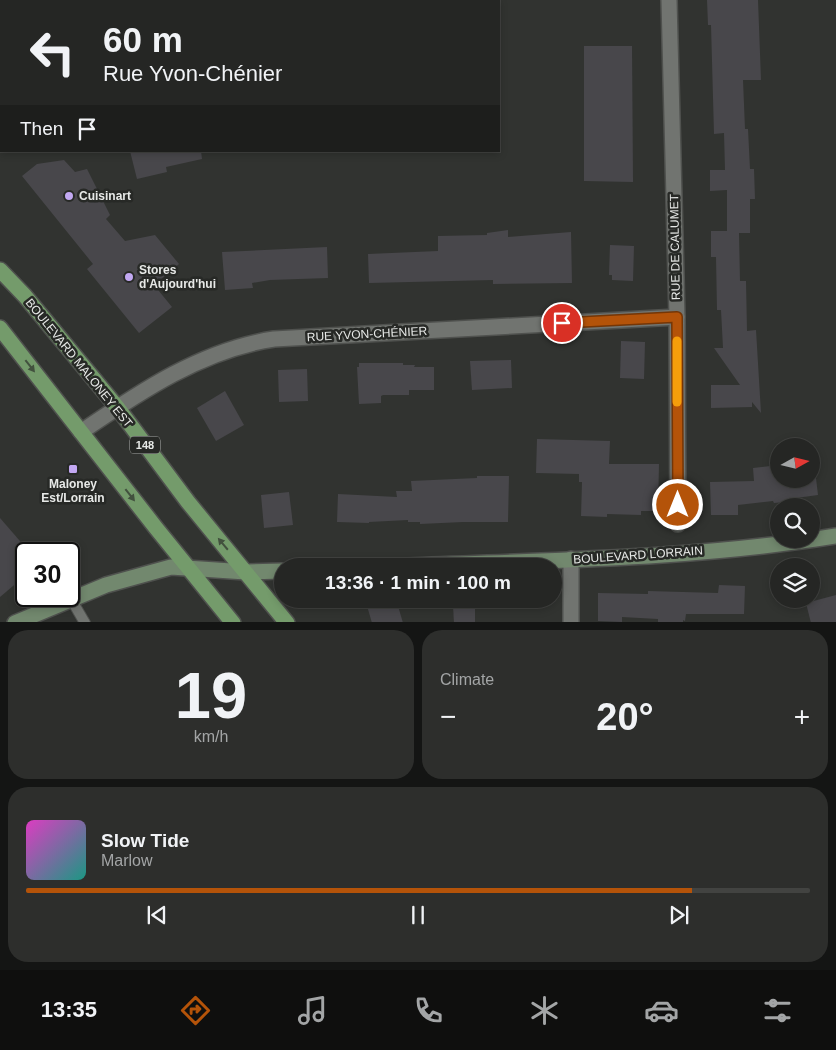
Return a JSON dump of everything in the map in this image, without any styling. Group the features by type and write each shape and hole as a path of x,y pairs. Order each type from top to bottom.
{"main road":[{"name":"BOULEVARD MALONEY EST","path":"0,270 25,296 117,407 188,502 287,622"},
{"path":"0,328 188,567 234,622"},
{"name":"BOULEVARD LORRAIN","path":"562,560 773,546 836,536"},
{"path":"80,595 137,575 171,567 246,572 274,571"},
{"path":"15,622 52,607"}],"street":[{"name":"RUE DE CALUMET","path":"669,0 677,317 678,524"},
{"name":"RUE YVON-CHÉNIER","path":"81,432 117,407 179,370 205,358 250,342 274,339 677,317"},
{"path":"571,560 571,622"}],"lane":[{"path":"76,607 85,622"}],"building":[{"path":"707,0 758,0 761,80 743,80 745,129 748,129 750,169 754,169 755,199 750,199 750,233 739,233 740,281 746,281 747,331 756,330 761,413 752,402 752,407 711,408 711,385 740,385 714,348 723,348 721,310 717,310 716,257 711,257 711,231 727,231 727,190 710,191 710,170 725,170 724,133 714,134 711,25 708,25"},
{"path":"584,46 632,46 633,182 584,181"},
{"path":"130,152 201,152 202,159 166,167 167,172 137,179"},
{"path":"64,160 75,172 87,169 110,215 106,219 125,241 155,235 179,264 154,285 172,307 139,333 87,269 93,264 22,176 37,164"},
{"path":"508,230 508,237 571,232 572,283 493,284 493,280 369,283 368,254 438,251 438,236 487,235 487,233"},
{"path":"610,245 634,246 633,281 612,280 612,275 609,275"},
{"path":"327,247 328,278 270,280 252,283 253,288 225,290 222,252"},
{"path":"621,341 645,342 644,379 620,378"},
{"path":"511,360 512,388 472,390 470,361"},
{"path":"359,363 403,363 403,365 415,365 414,367 434,367 434,390 409,390 409,395 383,395 381,396 381,403 359,404 357,367 359,367"},
{"path":"307,369 308,401 279,402 278,370"},
{"path":"225,391 244,425 216,441 197,408"},
{"path":"537,439 610,441 609,464 659,464 658,511 641,511 641,515 607,514 607,517 581,516 582,482 579,482 579,474 536,473"},
{"path":"770,466 770,488 817,488 818,495 796,498 770,498 770,501 738,505 738,515 711,515 710,482 754,481 753,468"},
{"path":"477,476 509,476 508,522 420,524 420,522 408,522 408,520 369,523 337,522 338,494 397,497 396,491 412,491 411,481 477,478"},
{"path":"289,492 293,525 264,528 261,495"},
{"path":"0,518 21,542 15,542 15,584 0,597"},
{"path":"719,585 745,586 744,614 686,614 685,621 683,620 683,622 658,622 658,619 622,617 622,622 598,621 598,593 648,594 648,591 718,593"},
{"path":"836,595 836,622 811,622 807,608 820,608 820,599"},
{"path":"368,608 399,608 403,622 372,622"},
{"path":"453,608 475,608 475,622 454,622"}],"slow traffic":[{"path":"677,341 677,402"}],"place":[{"name":"Cuisinart","path":"69,196"},
{"name":"Stores d'Aujourd'hui","path":"129,277"},
{"name":"Maloney Est/Lorrain","path":"73,469"}],"route":[{"path":"562,323 677,317 678,505"}]}
